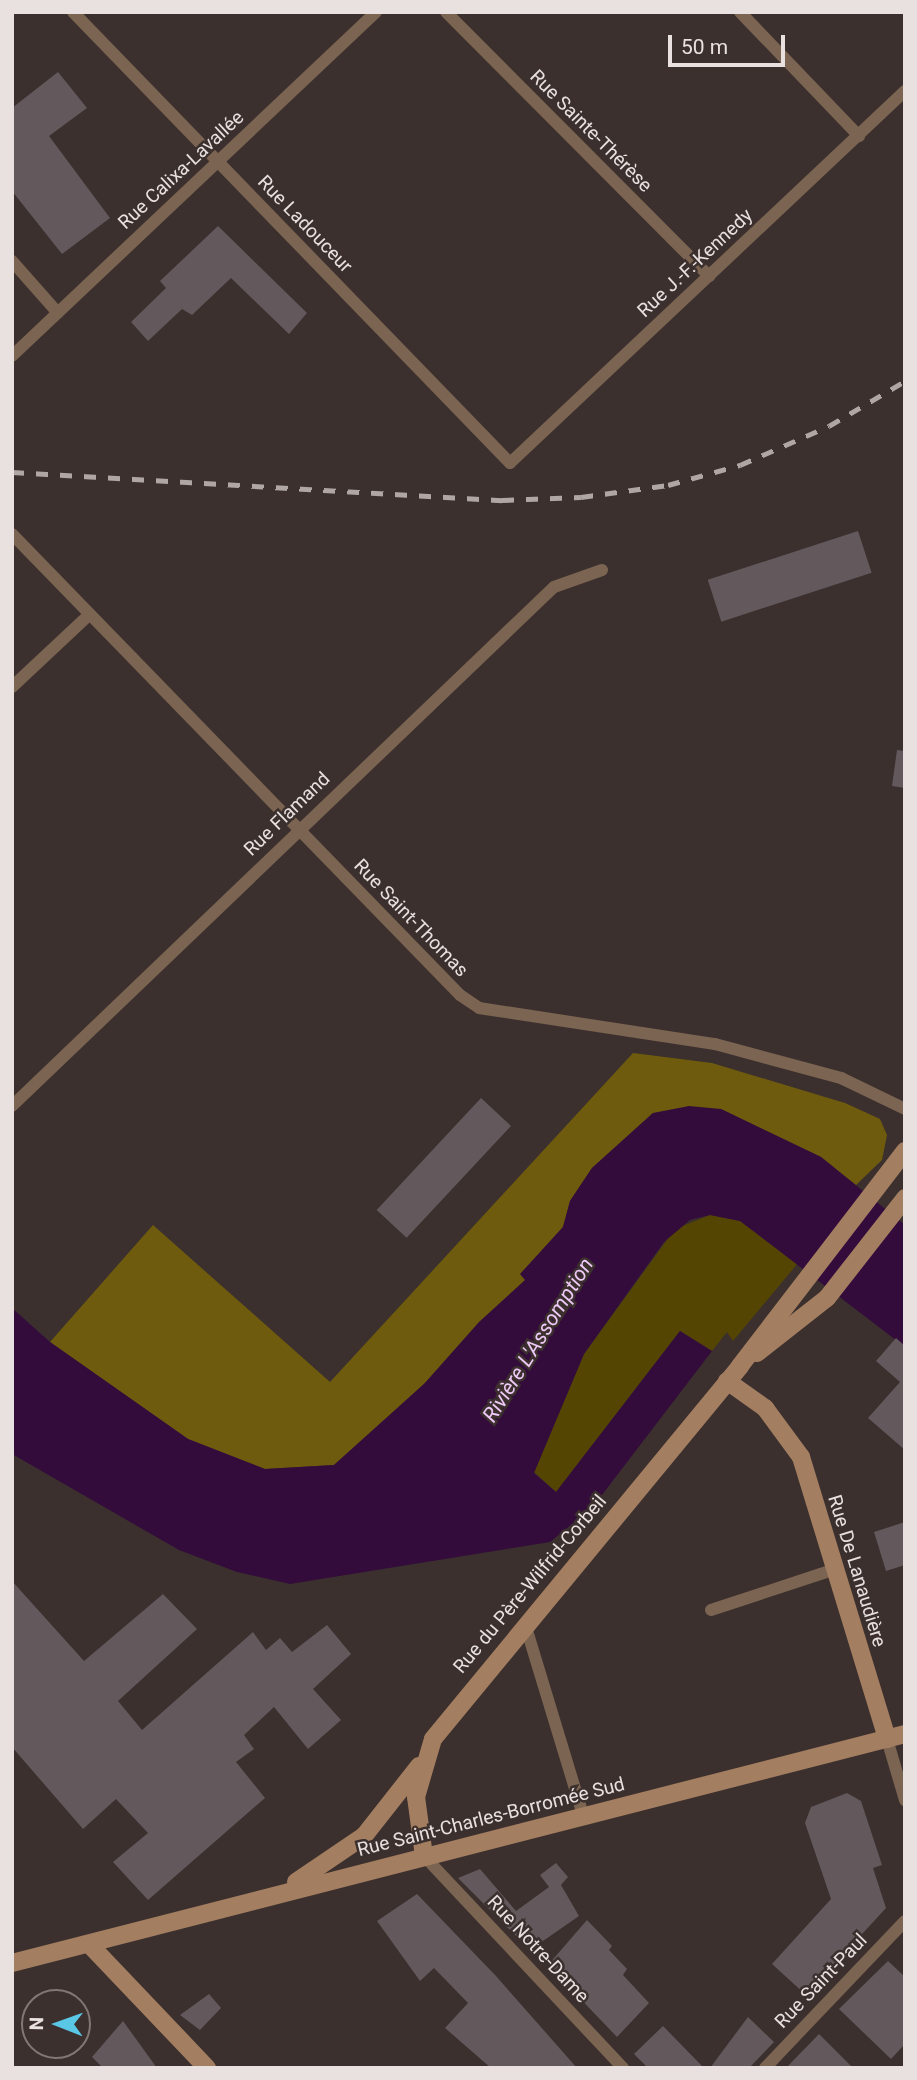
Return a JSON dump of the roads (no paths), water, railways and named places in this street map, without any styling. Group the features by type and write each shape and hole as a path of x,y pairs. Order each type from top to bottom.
{"main road":[{"name":"Rue du Père-Wilfrid-Corbeil","path":"424,1856 415,1824 423,1762 458,1705 740,1366 804,1278 905,1151"},
{"name":"Rue du Père-Wilfrid-Corbeil","path":"740,1366 827,1298 905,1198"},
{"name":"Rue De Lanaudière","path":"727,1381 765,1408 801,1457 833,1570 887,1739"},
{"name":"Rue Saint-Charles-Borromée Sud","path":"12,1963 905,1734"},
{"path":"268,1897 312,1874 364,1836 423,1762"},
{"path":"89,1944 203,2067"}],"street":[{"name":"Rue Ladouceur","path":"73,12 510,463"},
{"name":"Rue Calixa-Lavallée","path":"12,356 376,12"},
{"name":"Rue Sainte-Thérèse","path":"446,12 709,276"},
{"path":"740,12 859,136"},
{"name":"Rue J.-F.-Kennedy","path":"510,463 905,91"},
{"path":"12,261 58,313"},
{"name":"Rue Saint-Thomas","path":"12,534 298,830 479,1008 715,1044 841,1078 905,1109"},
{"name":"Rue Flamand","path":"12,1106 554,587 602,570"},
{"path":"12,687 88,615"},
{"path":"711,1610 833,1570"},
{"path":"524,1624 583,1815"},
{"name":"Rue De Lanaudière","path":"887,1739 905,1800"},
{"name":"Rue Notre-Dame","path":"424,1856 623,2068"},
{"name":"Rue Saint-Paul","path":"765,2068 905,1921"}],"water":[{"name":"Rivière L'Assomption","path":"689,1106 721,1109 821,1157 905,1225 905,1347 740,1221 710,1215 690,1220 664,1242 584,1354 534,1473 556,1492 680,1331 712,1351 592,1508 550,1542 290,1584 237,1572 179,1550 12,1454 12,1308 50,1342 188,1439 265,1469 334,1465 424,1384 479,1322 525,1280 520,1274 563,1227 570,1201 592,1168 653,1113"}],"railway":[{"path":"12,472 502,500 581,497 668,485 740,465 829,426 905,381"}]}
